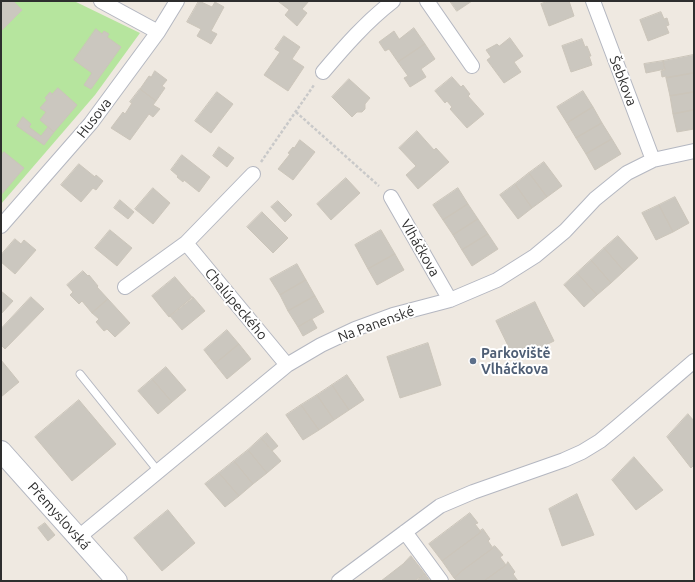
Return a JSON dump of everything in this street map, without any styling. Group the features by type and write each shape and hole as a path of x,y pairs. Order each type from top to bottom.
{"street":[{"name":"Husova","path":"1,226 91,123 158,32 176,1"},
{"path":"323,72 353,38 393,1"},
{"path":"427,1 472,66"},
{"name":"Šebkova","path":"593,1 653,160"},
{"path":"108,3 158,32"},
{"name":"Na Panenské","path":"80,540 86,531 287,365 321,345 355,329 392,315 450,300 497,280 535,256 565,231 595,199 627,173 653,160 694,151"},
{"path":"125,287 186,243 253,174"},
{"name":"Vlháčkova","path":"391,197 450,300"},
{"name":"Chalúpeckého","path":"186,243 287,365"},
{"path":"339,581 440,506 473,492 564,460 582,452 617,427 694,361"},
{"name":"Přemyslovská","path":"1,451 117,581"},
{"path":"405,532 441,581"}],"lane":[{"path":"80,374 158,471"}],"path":[{"path":"253,174 323,72"},
{"path":"296,112 391,197"}],"green space":[{"path":"1,1 74,1 140,33 95,95 1,204"}],"building":[{"path":"1,1 13,1 22,10 1,31"},
{"path":"199,1 212,7 215,2 224,7 211,31 217,34 211,44 197,36 201,29 187,22"},
{"path":"278,1 309,1 302,9 307,13 297,26 285,15 289,10"},
{"path":"450,1 472,1 457,11"},
{"path":"549,1 569,1 574,16 549,26 541,4"},
{"path":"661,12 664,19 667,18 669,25 666,26 669,33 648,41 640,20"},
{"path":"414,28 425,44 398,62 389,49 385,51 379,42 394,31 399,39"},
{"path":"96,29 102,34 104,31 109,34 107,37 121,47 91,89 84,85 92,73 74,60"},
{"path":"284,36 300,47 292,59 304,67 288,91 264,75 280,52 275,49"},
{"path":"510,38 523,56 514,62 521,72 504,83 487,60 491,57 486,50 497,44 499,46"},
{"path":"582,39 591,56 589,56 592,65 571,72 562,46"},
{"path":"425,44 435,59 421,69 426,77 410,87 404,78 408,76 398,62"},
{"path":"693,55 694,73 666,78 666,76 662,77 661,71 665,70 663,61"},
{"path":"663,61 665,69 646,73 644,64"},
{"path":"155,71 167,80 162,86 165,88 156,101 140,89 149,76 151,77"},
{"path":"694,73 694,92 670,96 666,78"},
{"path":"452,77 461,87 463,85 470,94 468,96 484,114 467,128 450,109 452,107 447,101 445,103 435,91"},
{"path":"349,79 370,98 365,104 365,109 362,112 357,112 352,117 332,97"},
{"path":"58,88 77,105 54,132 40,120 46,112 40,108 47,100 45,98 50,92 52,94"},
{"path":"140,89 156,101 153,105 160,109 153,117 149,114 130,140 111,128 123,112 125,114 132,103 130,102"},
{"path":"583,91 593,107 567,123 557,107"},
{"path":"217,92 233,104 211,133 195,121"},
{"path":"694,92 694,110 673,114 670,96"},
{"path":"593,107 602,123 576,138 567,123"},
{"path":"694,110 694,129 677,132 673,114"},
{"path":"23,117 31,124 29,127 41,136 48,127 54,132 44,145 17,126"},
{"path":"602,123 612,139 586,154 576,138"},
{"path":"417,131 434,150 436,148 449,162 418,189 406,175 416,166 399,148"},
{"path":"612,139 621,154 595,170 586,154"},
{"path":"300,140 315,152 293,180 278,169 290,154 288,153"},
{"path":"219,147 234,158 227,167 213,156"},
{"path":"4,152 24,168 1,195 1,155"},
{"path":"182,155 210,177 199,192 184,180 183,182 171,170"},
{"path":"544,162 562,186 547,197 529,173"},
{"path":"79,164 95,177 96,175 103,181 96,190 93,188 81,202 61,185"},
{"path":"529,173 547,197 532,208 515,184"},
{"path":"346,178 360,193 331,220 317,204"},
{"path":"515,184 532,208 518,219 500,195"},
{"path":"153,188 170,203 153,224 135,209"},
{"path":"458,188 468,204 443,220 433,205"},
{"path":"675,197 689,223 673,232 659,205"},
{"path":"120,200 134,212 128,219 114,208"},
{"path":"278,201 292,215 285,222 271,207"},
{"path":"468,204 478,219 453,235 443,220"},
{"path":"659,205 673,232 656,240 642,213"},
{"path":"262,212 288,238 273,253 247,227"},
{"path":"478,219 488,234 462,250 453,235"},
{"path":"110,230 132,248 117,266 95,248"},
{"path":"381,230 395,254 368,269 355,245"},
{"path":"488,234 498,249 472,266 462,250"},
{"path":"618,236 638,258 624,271 604,248"},
{"path":"15,239 21,244 24,240 36,250 15,274 1,262 1,255"},
{"path":"604,248 624,271 611,283 591,260"},
{"path":"395,254 404,270 377,285 368,269"},
{"path":"591,260 611,283 597,295 577,273"},
{"path":"297,264 306,280 280,295 270,279"},
{"path":"83,271 88,276 89,275 108,299 92,313 82,301 79,304 70,295 73,292 67,285"},
{"path":"577,273 597,295 584,307 564,285"},
{"path":"175,277 193,298 169,317 152,296"},
{"path":"306,280 315,296 288,311 280,295"},
{"path":"1,291 13,301 1,314"},
{"path":"315,296 324,312 298,327 288,311"},
{"path":"31,297 44,309 5,349 1,345 1,329"},
{"path":"193,297 205,311 182,330 170,316"},
{"path":"108,299 130,323 115,337 107,329 104,331 96,322 99,319 92,313"},
{"path":"535,302 554,341 515,360 496,321"},
{"path":"312,319 317,328 303,336 298,327"},
{"path":"227,330 239,344 215,364 204,350"},
{"path":"428,343 441,385 400,398 387,357"},
{"path":"239,344 251,359 227,379 215,364"},
{"path":"1,360 19,382 1,397"},
{"path":"166,367 186,390 172,402 152,379"},
{"path":"347,375 364,400 349,410 332,385"},
{"path":"152,379 172,402 158,414 138,391"},
{"path":"332,385 349,410 334,420 317,395"},
{"path":"317,395 334,420 319,430 301,405"},
{"path":"79,400 116,444 72,481 35,437"},
{"path":"301,405 319,430 303,440 286,415"},
{"path":"688,414 694,421 694,465 691,468 667,437"},
{"path":"267,433 278,446 272,451 261,438"},
{"path":"261,438 281,461 267,473 248,450"},
{"path":"248,450 267,473 253,484 234,461"},
{"path":"634,457 663,490 636,510 612,480"},
{"path":"234,461 253,484 239,496 219,473"},
{"path":"219,473 239,496 225,507 205,484"},
{"path":"577,494 594,535 562,546 549,509"},
{"path":"168,510 195,543 162,571 134,538"},
{"path":"470,513 478,523 475,524 481,532 442,561 429,544"},
{"path":"45,523 55,535 48,541 38,528"},
{"path":"483,529 490,539 488,541 493,548 454,578 442,561"},
{"path":"495,546 503,555 500,557 506,565 484,581 457,581 454,578 463,570"},
{"path":"411,556 425,574 414,581 381,581 403,564"},
{"path":"508,562 515,572 513,574 518,581 484,581 506,565"},
{"path":"425,574 430,581 416,581"}],"place":[{"name":"Parkoviště Vlháčkova","path":"473,361"}]}
